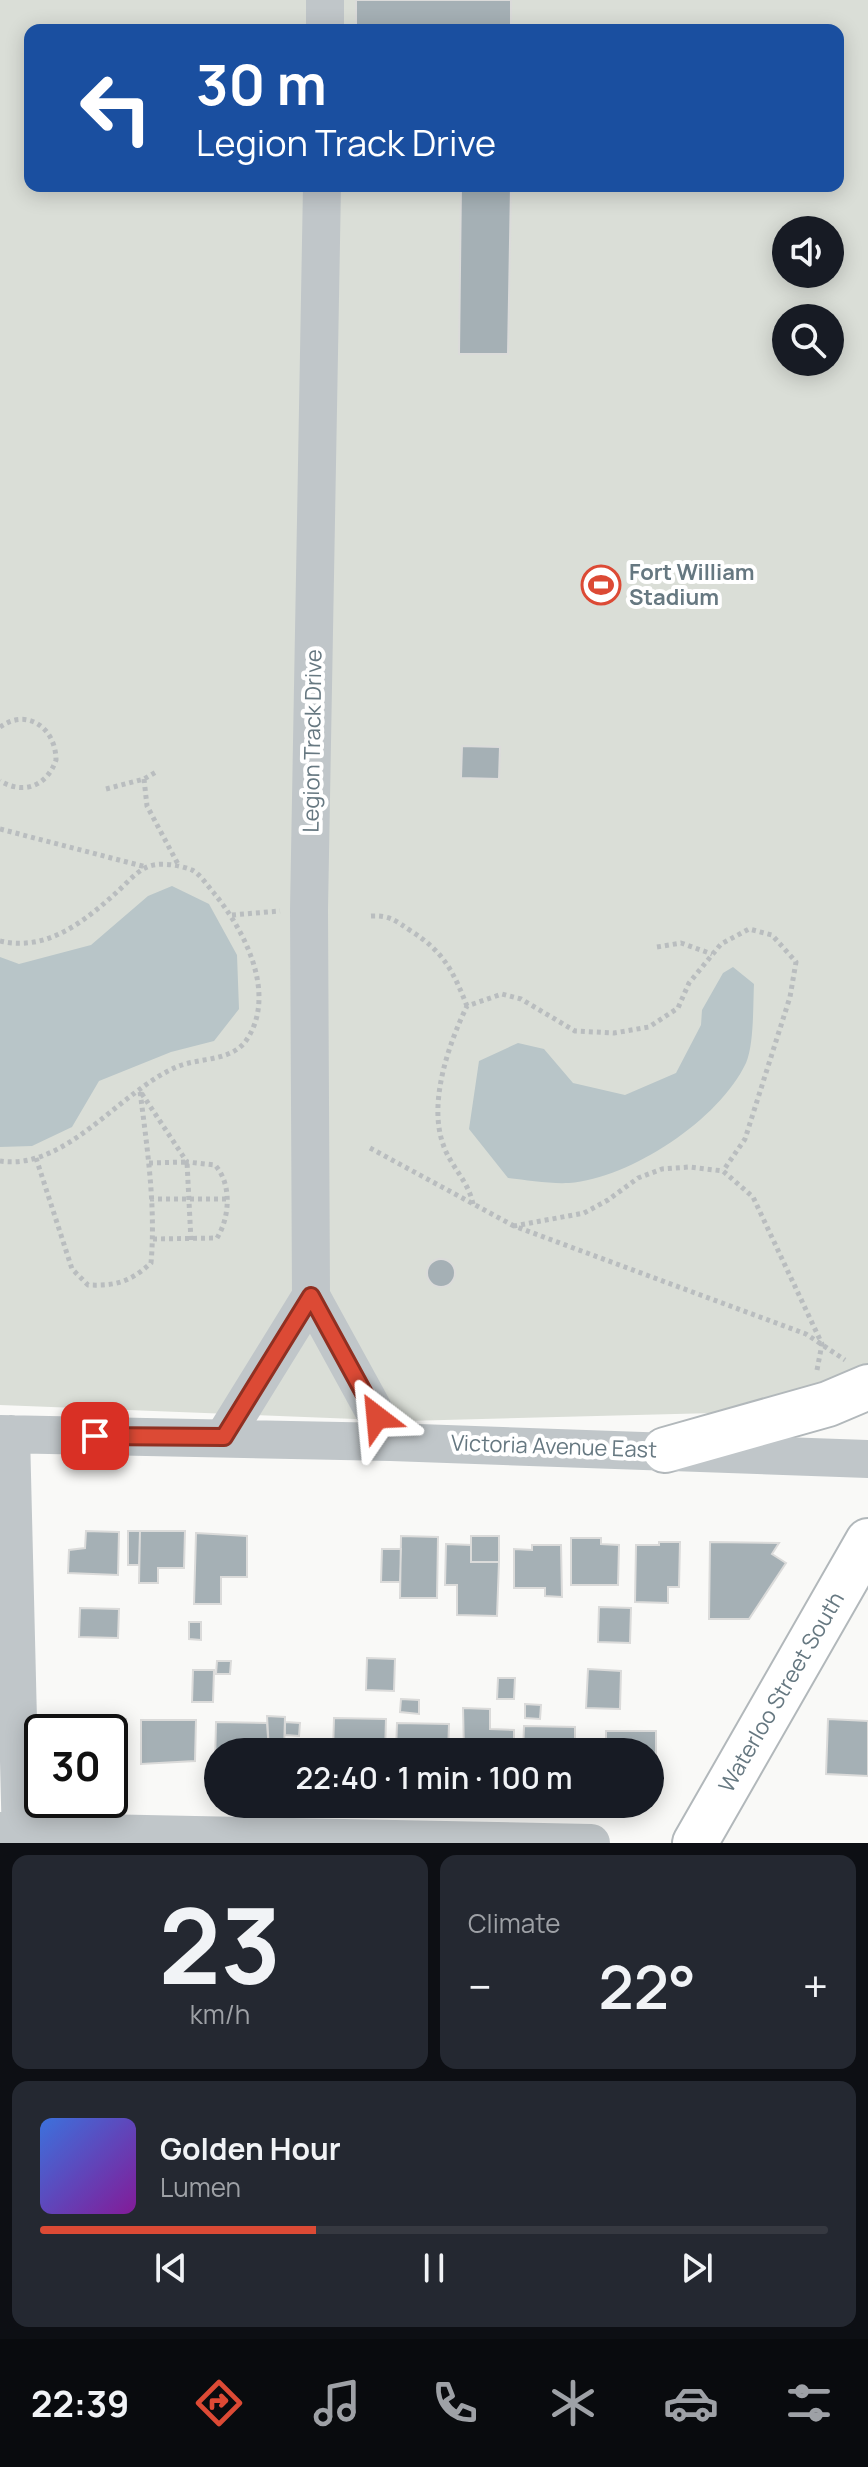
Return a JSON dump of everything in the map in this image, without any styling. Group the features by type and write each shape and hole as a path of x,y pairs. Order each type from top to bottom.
{"main road":[{"path":"665,1450 828,1404 868,1387"},
{"name":"Waterloo Street South","path":"695,1843 868,1541"}],"street":[{"path":"325,0 325,24"},
{"name":"Legion Track Drive","path":"322,192 309,910 311,1296 391,1442"},
{"path":"224,1437 311,1296"},
{"path":"6,1434 14,1835 591,1843"},
{"name":"Victoria Avenue East","path":"6,1434 224,1437 868,1459"}],"path":[{"path":"0,727 15,719 36,722 52,736 56,748 56,760 44,780 22,788 0,781"},
{"path":"106,789 144,779 156,772"},
{"path":"144,779 147,806 179,867"},
{"path":"0,829 147,867 167,864 195,871 232,915 259,984 257,1010 249,1037 231,1053 179,1066 115,1106 84,1133 36,1158 0,1161"},
{"path":"0,941 39,941 76,927 147,867"},
{"path":"232,915 309,910"},
{"path":"371,916 388,915 433,945 453,971 467,1006"},
{"path":"473,1204 470,1187 443,1144 439,1114 442,1077 450,1042 467,1006 502,994 521,999 575,1031 614,1033 649,1027 678,1008 689,983 721,944 749,929 772,935 796,962 790,997 745,1139 723,1171"},
{"path":"657,947 681,943 712,954"},
{"path":"140,1091 187,1162 191,1241"},
{"path":"36,1158 72,1269 88,1285 125,1284 151,1263 153,1239 149,1163 140,1091"},
{"path":"370,1148 514,1226 806,1334 822,1344 753,1197 723,1171 689,1167 662,1169 638,1178 584,1213 514,1226"},
{"path":"149,1163 215,1165 224,1176 227,1199 224,1227 217,1238 191,1241 153,1239"},
{"path":"150,1199 227,1199"}],"shaded area":[{"path":"0,0 868,0 868,1409 406,1421 0,1405"},
{"path":"172,886 209,904 237,955 239,1009 214,1041 171,1052 99,1081 72,1127 32,1146 0,1147 0,957 19,964 91,945 148,896"},
{"path":"733,967 754,984 752,1036 746,1063 716,1105 694,1125 645,1158 593,1179 569,1183 508,1178 469,1129 479,1061 518,1043 544,1049 573,1083 625,1095 676,1073 701,1025 702,1010 723,973"}],"building":[{"path":"356,0 511,0 511,24 356,24"},
{"path":"461,192 511,192 508,354 459,354"},
{"path":"462,746 500,747 499,779 461,778"},
{"path":"441,1259 451,1263 455,1273 451,1283 441,1287 431,1283 427,1273 431,1263"},
{"path":"86,1531 119,1532 118,1575 68,1573 69,1550 85,1548"},
{"path":"128,1531 140,1531 139,1565 128,1565"},
{"path":"140,1531 185,1531 184,1568 158,1568 158,1583 139,1583"},
{"path":"196,1533 247,1536 247,1577 221,1577 221,1604 194,1604"},
{"path":"401,1536 438,1537 437,1598 400,1598"},
{"path":"471,1536 499,1536 499,1562 471,1562"},
{"path":"571,1538 601,1538 601,1544 619,1545 618,1585 571,1585"},
{"path":"659,1542 680,1542 679,1587 668,1587 668,1603 635,1602 636,1545 659,1545"},
{"path":"710,1542 779,1543 772,1554 786,1563 749,1619 709,1619"},
{"path":"446,1544 471,1545 471,1562 499,1562 497,1616 457,1615 457,1585 445,1585"},
{"path":"532,1545 561,1545 562,1597 545,1596 545,1588 514,1588 514,1549 532,1550"},
{"path":"382,1549 401,1549 400,1582 381,1582"},
{"path":"599,1607 631,1608 630,1643 598,1642"},
{"path":"80,1608 119,1609 118,1638 79,1637"},
{"path":"189,1622 201,1622 201,1640 189,1639"},
{"path":"367,1658 395,1659 394,1691 366,1690"},
{"path":"217,1661 231,1661 230,1674 216,1674"},
{"path":"588,1669 621,1671 620,1709 586,1708"},
{"path":"193,1670 214,1670 213,1702 192,1702"},
{"path":"498,1678 515,1678 514,1699 497,1699"},
{"path":"401,1699 419,1700 419,1714 400,1712"},
{"path":"525,1704 541,1705 540,1719 525,1718"},
{"path":"463,1708 490,1709 490,1729 514,1730 514,1738 464,1738"},
{"path":"267,1716 285,1717 284,1738 268,1738"},
{"path":"334,1718 386,1719 385,1738 333,1738"},
{"path":"828,1719 868,1721 868,1776 826,1774"},
{"path":"141,1720 196,1720 195,1761 141,1764"},
{"path":"216,1722 267,1723 268,1738 216,1738"},
{"path":"285,1722 300,1723 299,1736 285,1735"},
{"path":"397,1723 449,1724 448,1738 396,1738"},
{"path":"524,1726 575,1727 575,1738 524,1738"},
{"path":"606,1731 656,1731 656,1738 606,1738"}],"place":[{"name":"Fort William Stadium","path":"601,585"}],"route":[{"path":"95,1436 224,1437 311,1296 377,1417"}]}
